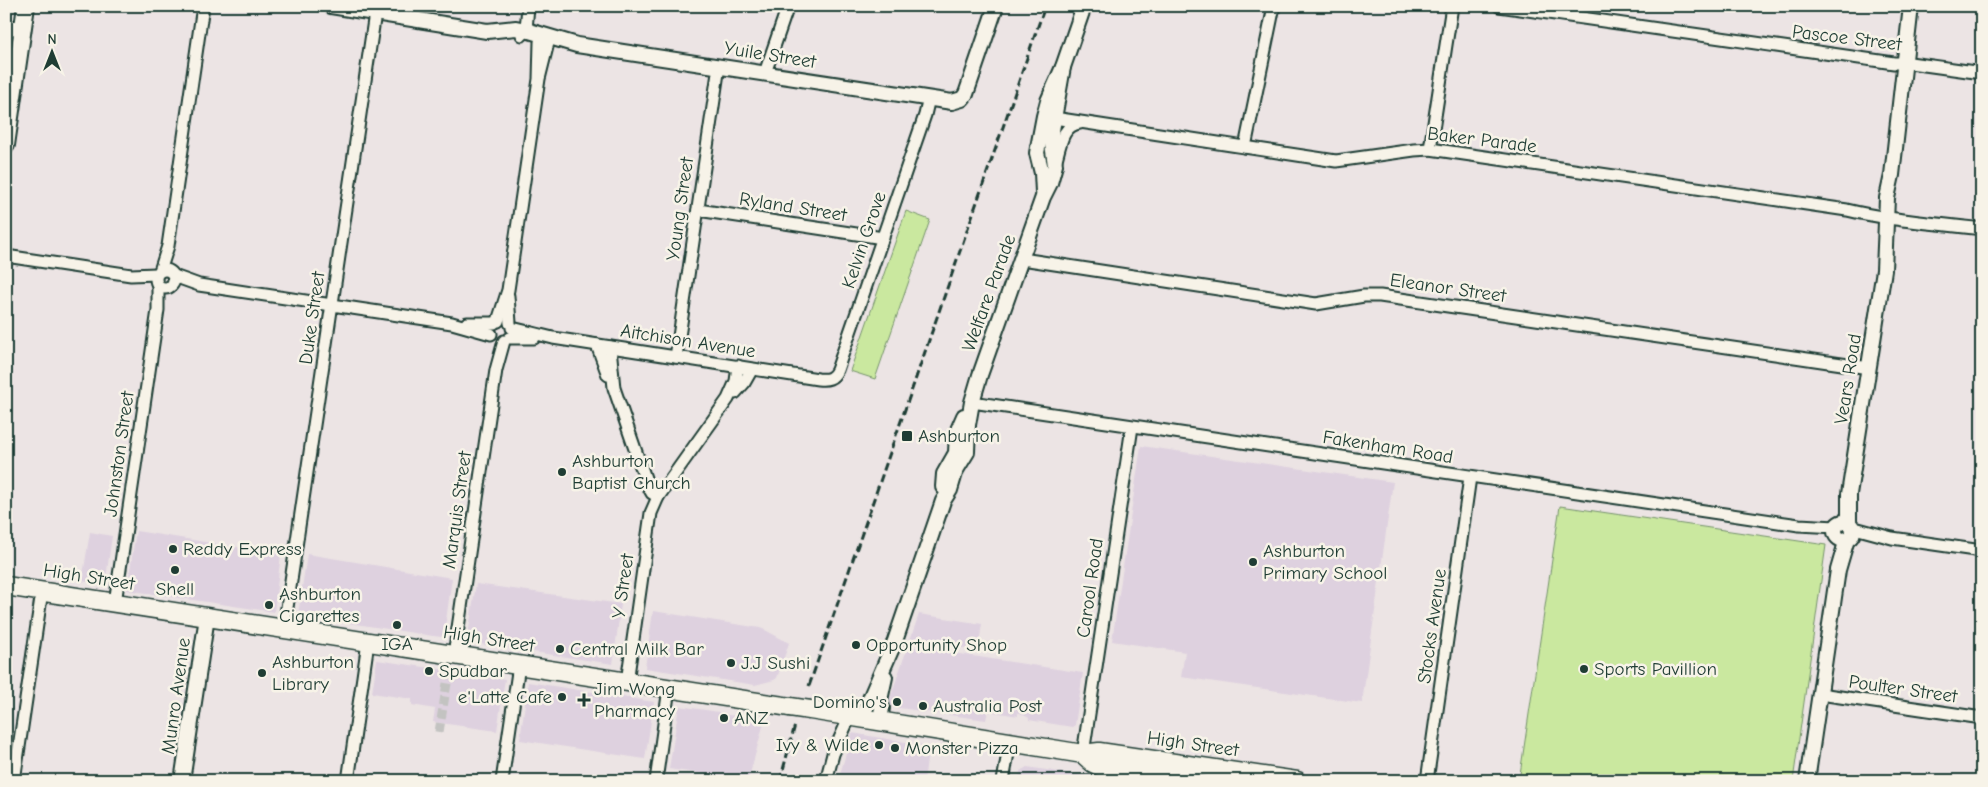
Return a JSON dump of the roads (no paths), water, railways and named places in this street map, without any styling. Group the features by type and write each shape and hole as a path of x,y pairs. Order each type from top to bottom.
{"main road":[{"path":"6,145 17,33 26,6"},
{"name":"High Street","path":"6,586 880,720 1083,754 1093,763 1105,768 1171,774 1297,781"},
{"name":"High Street","path":"1171,774 1188,781"}],"street":[{"name":"Johnston Street","path":"115,603 203,6"},
{"name":"Yuile Street","path":"331,6 488,31 505,36 523,31 544,40 958,101 966,94 996,6"},
{"path":"523,31 526,6"},
{"path":"765,73 788,6"},
{"name":"Welfare Parade","path":"880,720 882,708 880,700 891,652 943,501 944,474 960,456 959,426 972,402 1052,176 1055,165 1049,117 1052,90 1063,67 1084,6"},
{"path":"1245,147 1274,6"},
{"path":"1430,150 1452,6"},
{"name":"Pascoe Street","path":"1499,6 1904,64 1982,73"},
{"name":"Vears Road","path":"1807,781 1843,531 1884,270 1890,216 1888,189 1892,175 1911,6"},
{"name":"Duke Street","path":"284,628 375,13"},
{"path":"6,28 17,33"},
{"name":"Marquis Street","path":"454,655 544,40"},
{"name":"Young Street","path":"676,357 719,66"},
{"name":"Kelvin Grove","path":"818,378 832,377 837,370 925,115 929,98"},
{"name":"Welfare Parade","path":"1043,197 1044,180 1037,153 1049,117"},
{"name":"Baker Parade","path":"1049,117 1340,162 1414,150 1430,150 1890,216 1912,216 1929,222 1982,229"},
{"path":"1055,165 1067,129 1071,124 1084,122"},
{"name":"Ryland Street","path":"698,210 883,238"},
{"name":"Aitchison Avenue","path":"6,256 818,378"},
{"name":"Eleanor Street","path":"1022,259 1316,304 1364,296 1380,296 1869,368"},
{"path":"597,345 647,484 652,493 658,497"},
{"path":"610,347 614,388"},
{"name":"Y Street","path":"627,682 651,513 658,497 728,399 736,381 738,366"},
{"name":"Y Street","path":"728,399 740,389 752,369"},
{"name":"Fakenham Road","path":"972,402 1470,477 1982,551"},
{"name":"Carool Road","path":"1083,754 1132,427"},
{"name":"Stocks Avenue","path":"1427,781 1470,477"},
{"path":"14,781 42,591"},
{"name":"Munro Avenue","path":"182,781 207,616"},
{"path":"348,781 368,642"},
{"name":"Welfare Parade","path":"849,716 891,652"},
{"path":"502,781 519,665"},
{"path":"656,781 669,688"},
{"name":"Poulter Street","path":"1820,694 1982,718"},
{"path":"826,781 833,754 849,716"},
{"path":"1003,781 1010,742"}],"tunnel":[{"path":"439,732 449,671"}],"railway":[{"path":"809,686 1045,6"},
{"path":"780,781 795,725"}],"place":[{"name":"Ashburton","path":"907,436"},
{"name":"Ashburton Baptist Church","path":"562,472"},
{"name":"Reddy Express","path":"173,549"},
{"name":"Ashburton Primary School","path":"1253,562"},
{"name":"Shell","path":"175,570"},
{"name":"Ashburton Cigarettes","path":"269,605"},
{"name":"IGA","path":"397,625"},
{"name":"Opportunity Shop","path":"856,645"},
{"name":"Central Milk Bar","path":"560,649"},
{"name":"J.J Sushi","path":"731,663"},
{"name":"Sports Pavillion","path":"1584,669"},
{"name":"Spudbar","path":"429,671"},
{"name":"Ashburton Library","path":"262,673"},
{"name":"e'Latte Cafe","path":"562,697"},
{"name":"Jim Wong Pharmacy","path":"584,700"},
{"name":"Domino's","path":"897,702"},
{"name":"Australia Post","path":"923,706"},
{"name":"ANZ","path":"724,718"},
{"name":"Ivy & Wilde","path":"879,745"},
{"name":"Monster Pizza","path":"895,748"}]}
